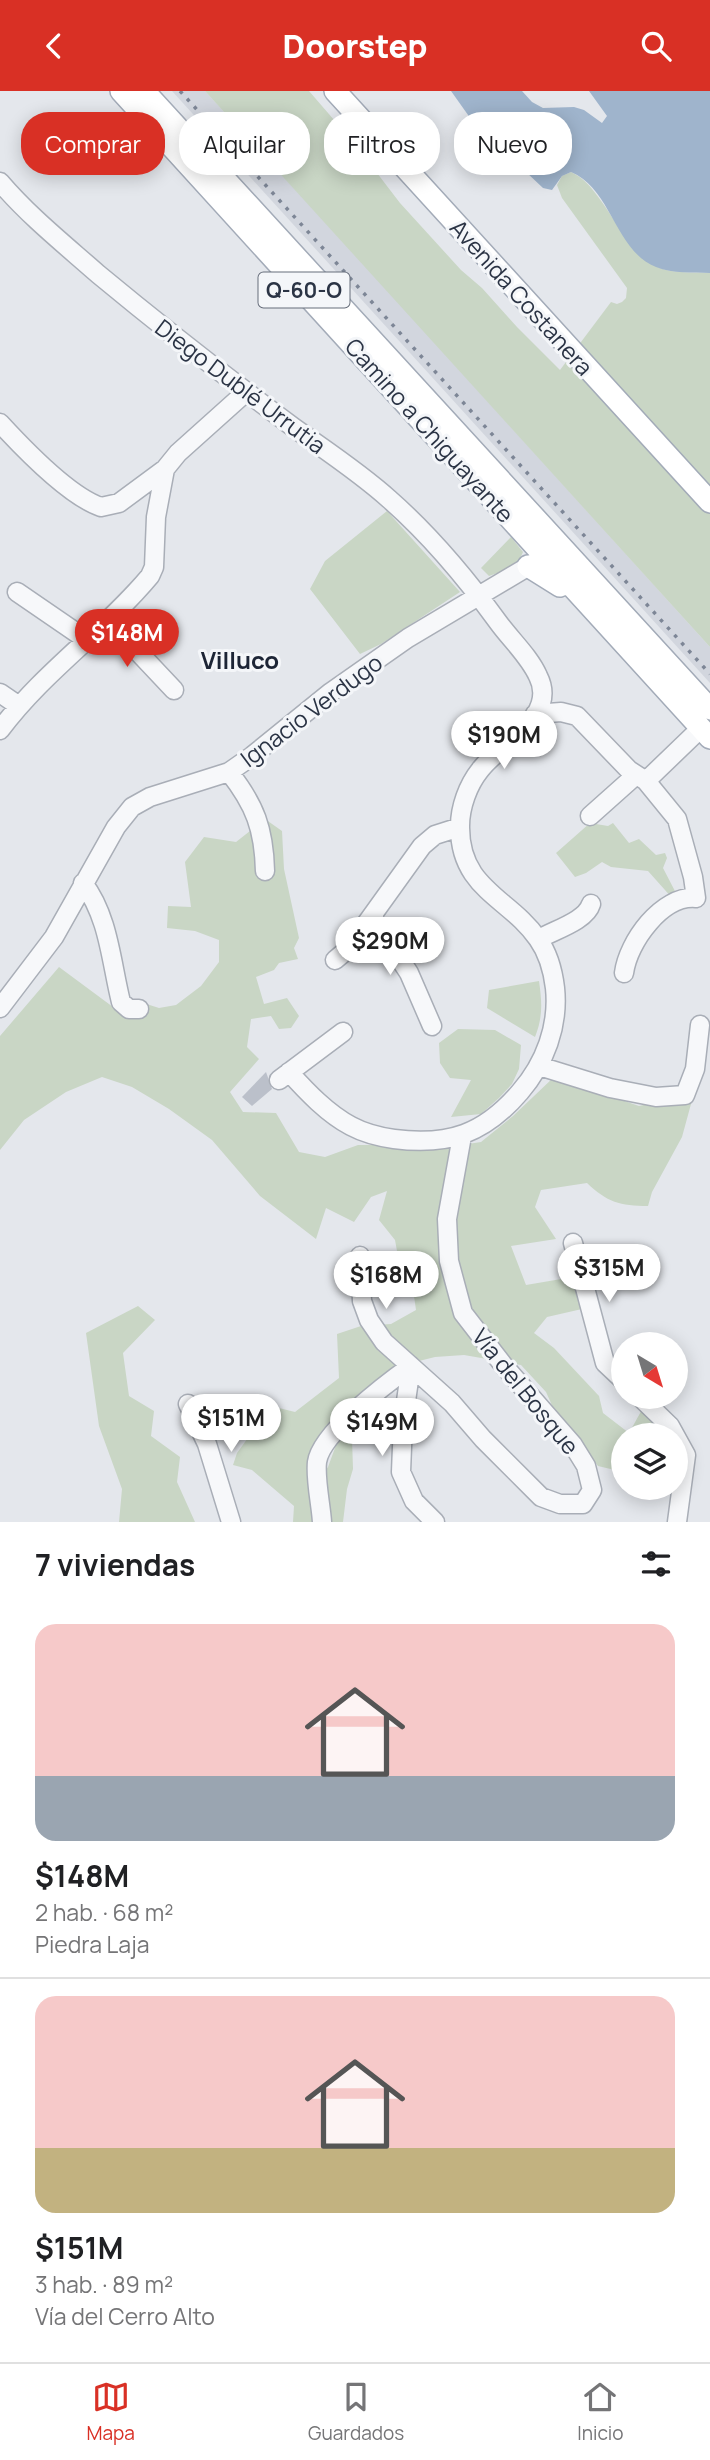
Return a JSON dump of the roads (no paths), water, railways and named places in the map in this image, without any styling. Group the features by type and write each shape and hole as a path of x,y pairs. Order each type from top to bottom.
{"main road":[{"name":"Camino a Chiguayante","path":"121,91 401,397 536,561 590,608 707,725"},
{"name":"Camino a Chiguayante","path":"144,91 572,558 707,725"},
{"name":"Avenida Costanera","path":"335,91 710,502"},
{"path":"536,561 548,546 542,526"},
{"path":"536,561 558,553 572,558"}],"street":[{"name":"Diego Dublé Urrutia","path":"0,182 45,228 165,331 384,494 478,595 531,664 540,680 543,699 535,714"},
{"path":"0,423 50,472 101,507 119,503 166,469 178,453 246,392"},
{"path":"0,730 19,706 109,621 137,591 154,567 158,508 166,469"},
{"name":"Ignacio Verdugo","path":"0,1008 54,937 116,827 132,807 150,797 229,772 331,692 408,638 536,561"},
{"path":"17,592 87,640"},
{"path":"109,621 174,690"},
{"path":"0,693 19,706"},
{"path":"342,1032 284,1076 354,1127 387,1138 410,1141 441,1140 462,1136 477,1129 506,1107 524,1088 539,1066 552,1030 555,1000 549,961 539,939 478,881 467,860 460,827 467,793 480,769 535,714 561,712 578,716 641,778 677,819 696,898 684,897 676,900 645,927 633,944 624,973"},
{"path":"590,816 707,725"},
{"path":"229,772 245,792 256,813 263,843 265,871"},
{"path":"335,960 348,949 422,846 435,835 460,827"},
{"path":"83,883 93,900 108,939 121,1002 129,1009 139,1009"},
{"path":"539,939 582,918 591,904"},
{"path":"372,916 409,973 432,1026"},
{"path":"539,1066 610,1088 656,1097 685,1095 695,1069 699,1025"},
{"name":"Vía del Bosque","path":"411,1366 452,1403 483,1439 541,1497 560,1504 583,1504 592,1490 586,1466 580,1456 463,1313 449,1261 447,1219 462,1136"},
{"path":"573,1243 605,1363 611,1369"},
{"path":"360,1256 362,1301 369,1320 384,1342 411,1366"},
{"path":"322,1522 317,1461 334,1431 380,1389 411,1366"},
{"path":"411,1366 403,1422 401,1472 414,1501 435,1522"},
{"path":"187,1404 207,1444 231,1522"},
{"path":"652,1409 670,1426 686,1455 677,1522"}],"water":[{"path":"451,91 522,91 532,102 543,108 574,107 584,110 602,123 607,116 589,91 710,91 710,273 669,271 656,267 642,259 631,248 596,192 585,180 572,173 572,112 466,112"},
{"path":"529,175 564,175 552,190 543,188"}],"railway":[{"path":"180,91 710,674"}],"district":[{"name":"Villuco","path":"240,659"}]}
